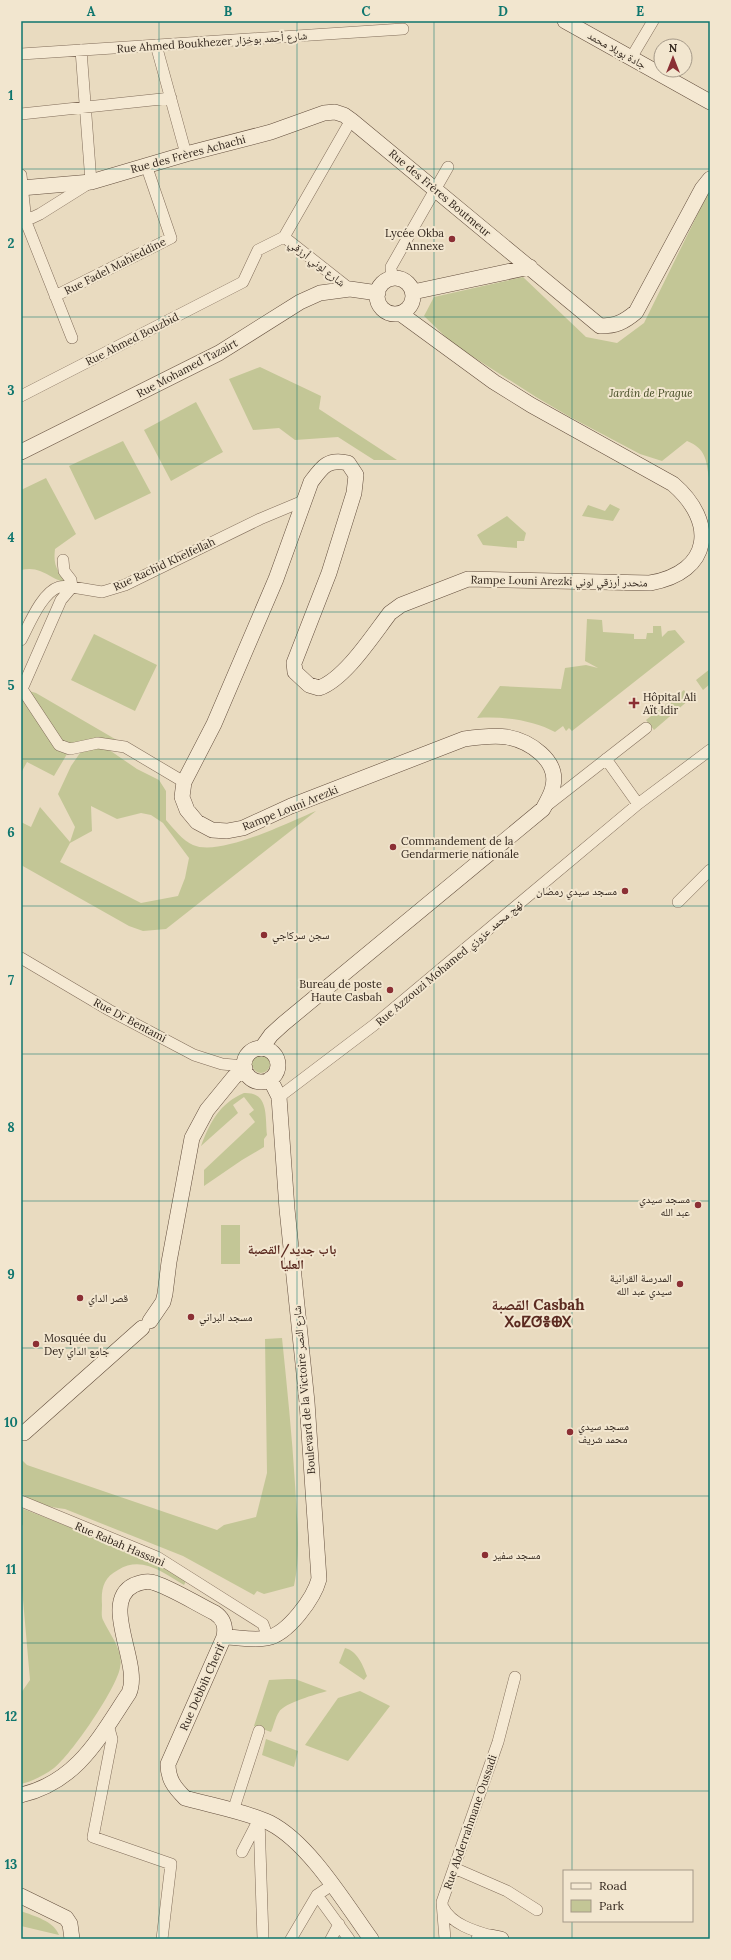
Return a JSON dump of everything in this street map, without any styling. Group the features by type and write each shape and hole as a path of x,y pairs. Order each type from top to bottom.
{"street":[{"name":"جادة بوبلا محمد","path":"565,21 710,102"},
{"path":"632,58 653,21"},
{"name":"Rue Ahmed Boukhezer شارع أحمد بوخزار","path":"21,54 403,29"},
{"path":"156,45 186,154"},
{"path":"23,222 91,182 81,50"},
{"path":"21,114 170,98"},
{"name":"Rue des Frères Achachi","path":"21,183 91,182 146,165 270,132 324,114 335,112 351,120"},
{"path":"284,237 351,120"},
{"name":"Rue des Frères Boutmeur","path":"351,120 530,267"},
{"name":"Rue Fadel Mahieddine","path":"55,296 171,238 146,165"},
{"path":"392,279 391,267 448,167"},
{"path":"21,183 23,222 72,338"},
{"path":"413,292 530,267 600,326 613,326 623,323 636,312 706,184"},
{"name":"Rue Ahmed Bouzbid","path":"21,396 243,282 258,250 284,237"},
{"name":"شارع لوني أرزقي","path":"284,237 350,289"},
{"path":"392,279 403,280 411,287 413,292 411,306 400,314 387,313 382,309 379,303 378,293 384,282 392,279"},
{"name":"Rue Mohamed Tazairt","path":"21,452 219,353 300,302 320,293 350,289 378,293"},
{"name":"Rampe Louni Arezki منحدر أرزقي لوني","path":"303,501 311,482 328,463 337,460 348,462 353,468 356,475 354,493 329,573 294,663 295,672 302,680 319,688 328,685 340,676 390,613 401,605 468,579 650,583 665,580 686,568 706,544 696,511 684,494 673,484 506,390 400,314"},
{"name":"Rue Rachid Khelfellah","path":"72,587 102,592 125,585 260,519 303,501"},
{"name":"Rampe Louni Arezki","path":"303,501 270,593 214,724 184,782 182,797 187,810 197,822 212,830 227,831 242,828 291,806 464,739 488,736 506,737 520,740 532,746 541,753 553,774 554,785 543,809"},
{"path":"63,560 64,571 70,580 72,587"},
{"path":"21,640 40,604 48,594 59,587 72,587"},
{"path":"72,587 61,600 22,689 59,745 70,749 98,743 125,747 184,782"},
{"path":"261,1049 270,1035 283,1024 543,809 646,728"},
{"name":"Rue Azzouzi Mohamed نهج محمد عزوزي","path":"279,1097 374,1025 638,804 710,750"},
{"path":"606,759 638,804"},
{"path":"678,902 710,870"},
{"name":"Rue Dr Bentami","path":"21,958 109,1010 194,1055 248,1071"},
{"path":"276,1058 278,1040 283,1024"},
{"path":"261,1049 270,1051 278,1062 277,1072 270,1079 262,1082 248,1071 245,1061 251,1052 261,1049"},
{"path":"24,1433 146,1324 163,1302 192,1138 207,1110 234,1077 248,1071"},
{"name":"Boulevard de la Victoire شارع النصر","path":"268,1638 284,1629 295,1618 316,1591 319,1579 306,1402 287,1209 279,1097 270,1079"},
{"name":"Rue Rabah Hassani","path":"21,1501 158,1557 263,1624 268,1638"},
{"name":"Rue Debbih Cherif","path":"21,1795 44,1788 71,1771 96,1742 129,1693 132,1685 131,1666 120,1618 122,1599 128,1589 148,1581 154,1583 219,1616 225,1625 224,1637 206,1681 171,1753 168,1764 168,1772 175,1788 185,1798 269,1822 290,1837 304,1850 332,1885 371,1939"},
{"path":"224,1637 268,1638"},
{"name":"Rue Abderrahmane Oussadi","path":"442,1903 498,1742 515,1677"},
{"path":"108,1724 112,1739 93,1837 170,1864 162,1939"},
{"path":"233,1811 259,1730"},
{"path":"242,1852 259,1819"},
{"path":"259,1819 263,1939"},
{"path":"454,1868 507,1891 537,1910"},
{"path":"291,1939 317,1895 332,1885"},
{"path":"317,1895 349,1939"},
{"path":"21,1896 66,1918 70,1924 72,1939"},
{"path":"442,1903 446,1913 462,1925 479,1933 500,1939"},
{"path":"442,1903 445,1939"},
{"path":"330,1939 338,1924"},
{"path":"479,1939 500,1939"}],"green space":[{"name":"Jardin de Prague","path":"710,189 709,478 704,455 698,447 693,444 687,441 662,461 640,454 536,397 453,344 424,316 434,297 523,277 586,337 617,343 644,323"},
{"path":"260,367 321,396 319,409 397,460 374,460 338,437 295,440 279,428 253,430 229,379"},
{"path":"196,402 223,452 171,481 144,430"},
{"path":"123,441 151,493 95,520 69,466"},
{"path":"46,478 76,534 55,549 55,564 59,572 70,583 63,582 41,571 29,569 21,570 21,490"},
{"path":"610,504 620,509 613,521 582,516 588,505 605,511"},
{"path":"507,516 526,533 524,541 517,541 517,548 483,545 477,535"},
{"path":"587,619 602,620 603,632 634,634 634,639 646,639 647,633 653,633 653,626 661,626 662,637 668,631 675,630 685,642 572,731 569,728 566,731 563,726 555,732 537,724 507,718 477,718 500,686 561,689 565,668 586,665 598,668 585,661"},
{"path":"94,634 157,665 135,711 71,680"},
{"path":"710,669 710,684 703,690 696,680"},
{"path":"22,689 36,693 115,739 125,747 99,743 137,769 159,780 166,791 166,820 182,837 193,845 205,847 220,846 237,842 272,830 316,811 166,929 143,931 129,926 21,865 21,822 31,827 40,807 70,842 75,827 58,794 71,766 80,753 97,744 70,749 54,776 27,762 21,773","holes":["91,806 117,819 141,813 151,815 163,823 189,858 185,878 178,896 141,903 60,862 70,843 92,831"]},
{"path":"684,690 690,699 654,730 646,720"},
{"path":"257,1055 265,1055 270,1060 268,1071 265,1073 257,1073 252,1068 252,1060"},
{"path":"244,1093 258,1096 264,1106 267,1135 264,1139 264,1147 204,1186 204,1170 255,1122 249,1114 254,1110 244,1097 233,1105 238,1113 201,1146 212,1121 217,1114 228,1102"},
{"path":"221,1225 240,1225 240,1264 221,1264"},
{"path":"282,1338 294,1466 297,1523 298,1548 294,1586 264,1594 257,1591 254,1595 183,1556 65,1509 36,1502 21,1493 21,1459 27,1465 217,1530 224,1525 256,1517 267,1473 265,1339"},
{"path":"21,1508 155,1561 186,1581 184,1585 152,1567 135,1564 118,1570 106,1580 103,1589 102,1615 103,1620 116,1643 120,1655 121,1662 117,1678 92,1721 62,1761 42,1776 21,1784 21,1693 30,1680 22,1588 23,1526 21,1523"},
{"path":"345,1648 353,1652 361,1663 367,1676 364,1680 339,1663"},
{"path":"295,1679 327,1691 287,1705 279,1712 271,1732 254,1726 269,1680"},
{"path":"360,1691 390,1706 348,1761 305,1745 338,1698"},
{"path":"266,1739 298,1751 294,1767 262,1755"},
{"path":"21,1911 37,1917 53,1926 59,1935 21,1926"}],"place":[{"name":"Lycée Okba Annexe","path":"452,239"},
{"name":"Hôpital Ali Aït Idir","path":"634,703"},
{"name":"Commandement de la Gendarmerie nationale","path":"393,847"},
{"name":"مسجد سيدي رمضان","path":"625,891"},
{"name":"سجن سركاجي","path":"264,935"},
{"name":"Bureau de poste Haute Casbah","path":"390,990"},
{"name":"مسجد سيدي عبد الله","path":"698,1205"},
{"name":"المدرسة القرانية سيدي عبد الله","path":"680,1284"},
{"name":"قصر الداي","path":"80,1298"},
{"name":"مسجد البراني","path":"191,1317"},
{"name":"Mosquée du Dey جامع الداي","path":"36,1344"},
{"name":"مسجد سيدي محمد شريف","path":"570,1432"},
{"name":"مسجد سفير","path":"485,1555"}],"district":[{"name":"باب جديد/القصبة العليا","path":"292,1256"},
{"name":"القصبة Casbah ⵝⴰⵇⵚⴻⴲⵝ","path":"538,1314"}]}
